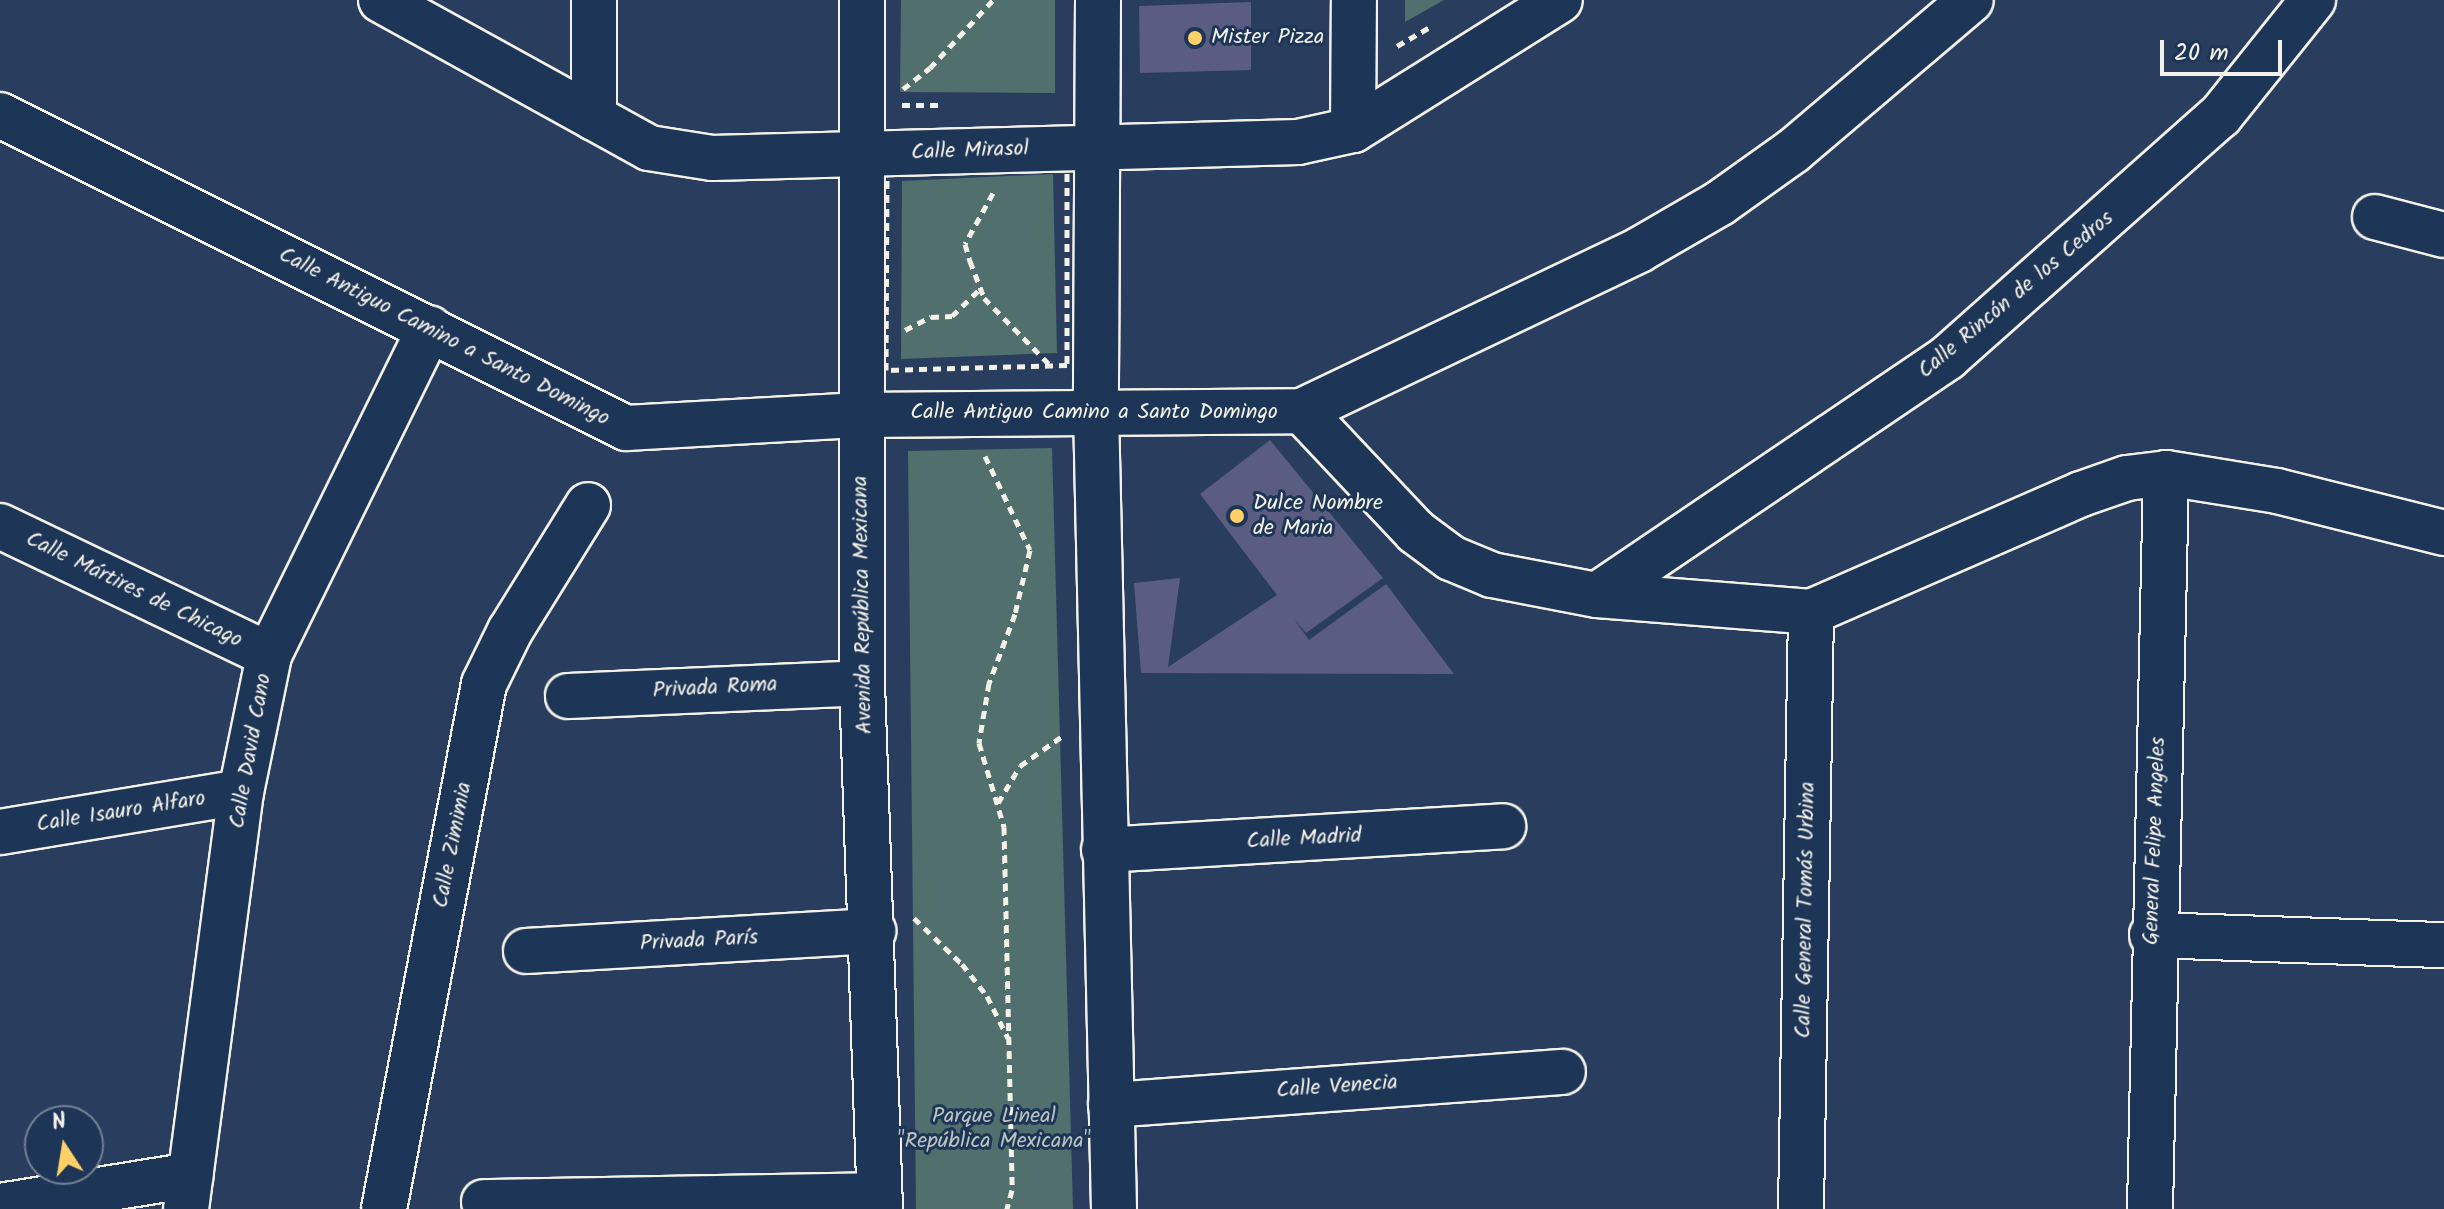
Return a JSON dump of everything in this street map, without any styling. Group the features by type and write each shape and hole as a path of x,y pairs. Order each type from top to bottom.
{"street":[{"name":"Calle Mirasol","path":"381,0 649,148 679,156 859,155 1298,142 1353,130 1560,0"},
{"path":"594,0 594,118"},
{"name":"Avenida República Mexicana","path":"862,0 859,155 862,683 892,924 879,1202"},
{"path":"1098,0 1096,410 1114,1209"},
{"path":"1353,130 1354,0"},
{"name":"Calle Antiguo Camino a Santo Domingo","path":"0,115 626,428 861,415 1096,410 1302,411 1639,250 1720,203 1793,151 1971,0"},
{"name":"Calle Rincón de los Cedros","path":"1597,595 1947,358 2220,116 2313,0"},
{"path":"2375,217 2444,235"},
{"name":"Calle David Cano","path":"188,1192 241,792 269,655 430,328"},
{"name":"Calle Antiguo Camino a Santo Domingo","path":"1302,411 1416,532 1451,558 1492,575 1597,595 1811,612 2081,494 2127,478 2166,473 2277,491 2444,533"},
{"name":"General Felipe Angeles","path":"2150,1209 2152,935 2166,473"},
{"name":"Calle Zimimia","path":"384,1209 484,684 510,631 588,505"},
{"name":"Calle Mártires de Chicago","path":"0,526 269,655"},
{"name":"Calle General Tomás Urbina","path":"1801,1209 1811,612"},
{"name":"Privada Roma","path":"568,696 862,683"},
{"name":"Calle Isauro Alfaro","path":"0,832 241,792"},
{"name":"Calle Madrid","path":"1104,850 1503,826"},
{"name":"Privada París","path":"526,951 892,924"},
{"path":"2152,935 2444,945"},
{"name":"Calle Venecia","path":"1111,1105 1563,1072"},
{"path":"0,1206 188,1192"},
{"path":"484,1202 577,1205 879,1202"}],"path":[{"path":"891,99 930,68 993,0"},
{"path":"1388,38 1388,51 1440,22"},
{"path":"899,105 945,105"},
{"path":"1067,160 1067,365 886,370 887,360 887,165 1067,160"},
{"path":"1001,173 1003,162"},
{"path":"998,185 965,244 981,289 1050,365"},
{"path":"900,338 907,328 931,317 952,316 981,289"},
{"path":"887,360 893,349"},
{"path":"982,446 1030,550 1015,614 989,683 979,743 1004,827 1012,1190 1007,1209"},
{"path":"997,804 1020,766 1047,742 1074,731"},
{"path":"892,924 971,975 1010,1043"}],"green space":[{"path":"901,0 1055,0 1055,93 900,92"},
{"path":"1405,0 1444,0 1405,22"},
{"path":"1053,174 1057,353 901,359 902,181"},
{"name":"Parque Lineal \"República Mexicana\"","path":"1052,448 1073,1209 916,1209 908,451"}],"building":[{"name":"Mister Pizza","path":"1251,2 1251,70 1140,73 1139,6"},
{"path":"1270,440 1383,578 1306,633 1294,619 1309,640 1386,584 1454,674 1141,673 1134,583 1180,578 1168,667 1277,595 1200,494"}],"place":[{"name":"Mister Pizza","path":"1195,38"},
{"name":"Dulce Nombre de Maria","path":"1237,516"}]}
